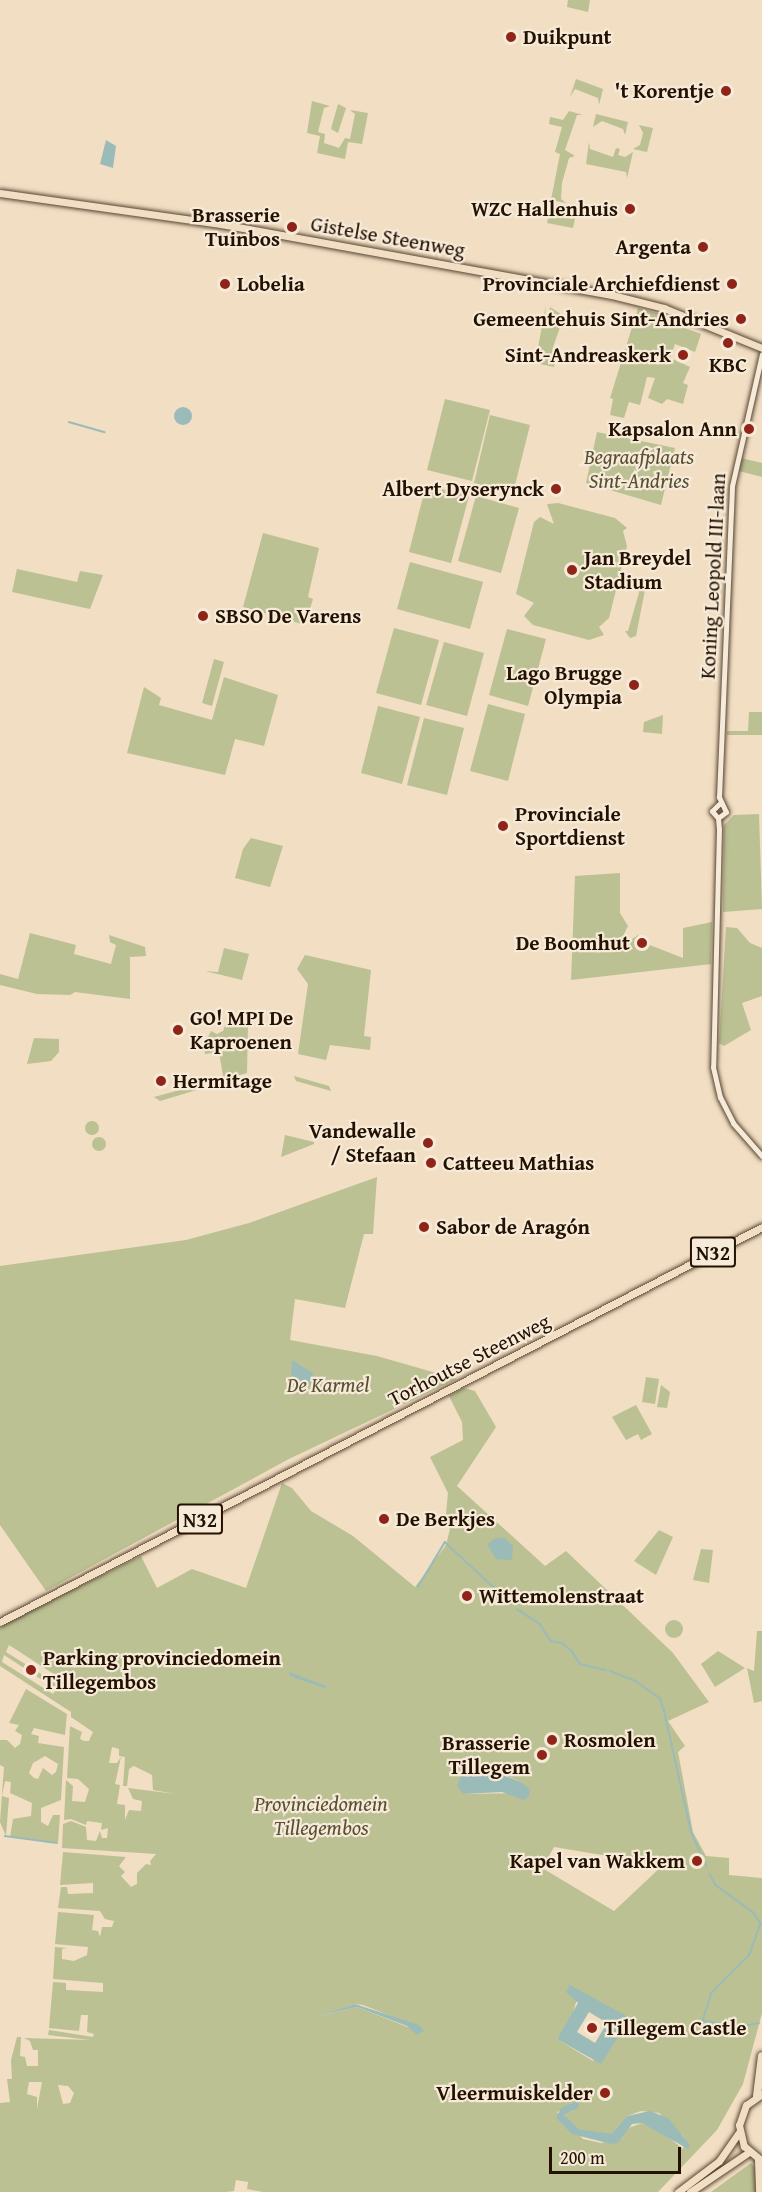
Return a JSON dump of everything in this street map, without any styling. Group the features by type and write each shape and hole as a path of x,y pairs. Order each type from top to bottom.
{"highway":[{"path":"760,2095 762,2056"},
{"path":"760,2160 760,2192"}],"main road":[{"name":"Gistelse Steenweg","path":"0,193 221,224 612,295 664,308 762,348"},
{"name":"Torhoutse Steenweg","path":"0,1622 762,1227"},
{"path":"678,2192 719,2161 739,2132 742,2111 760,2095"},
{"path":"739,2132 749,2152 760,2160"},
{"path":"690,2192 749,2152"}],"street":[{"name":"Koning Leopold III-laan","path":"762,354 732,486 719,804 712,811 718,818 713,1067 720,1097 733,1123 762,1156"},
{"name":"Koning Leopold III-laan","path":"718,818 726,812 719,804"}],"green space":[{"path":"568,0 590,0 588,12 567,7"},
{"path":"576,79 603,89 599,105 598,98 575,89 570,97"},
{"path":"312,101 330,106 324,108 318,132 325,134 324,143 339,148 345,138 350,139 355,114 350,110 368,113 362,144 348,142 345,159 317,153 320,136 307,133"},
{"path":"338,104 346,108 338,133 331,129"},
{"path":"569,111 583,115 577,115 565,150 575,156 569,158 562,183 561,199 566,203 551,200 560,154 555,152 562,127 549,124 550,117 563,120"},
{"path":"596,114 628,122 625,135 623,129 602,121 593,127"},
{"path":"639,125 653,128 647,152 633,149 640,145 643,133"},
{"path":"589,142 590,149 613,157 616,148 620,149 618,155 625,157 633,152 627,178 626,172 586,164"},
{"path":"550,207 552,215 573,219 576,213 573,228 547,223"},
{"path":"546,305 545,317 549,318 550,307 564,316 552,350 557,353 554,367 535,363"},
{"name":"Begraafplaats Sint-Andries","path":"638,308 664,315 663,321 673,324 676,320 683,323 682,327 701,334 695,352 675,344 670,358 690,367 683,383 688,385 683,404 667,399 662,404 648,398 655,378 647,377 640,405 629,402 624,418 610,415 613,399 610,398"},
{"path":"445,399 490,410 472,481 427,470"},
{"path":"490,415 530,425 513,493 474,483"},
{"name":"Begraafplaats Sint-Andries","path":"597,432 675,448 661,505 586,483"},
{"path":"741,458 762,463 762,477 739,471"},
{"path":"426,485 469,496 451,563 409,552"},
{"path":"476,496 519,508 501,573 458,561"},
{"name":"Jan Breydel Stadium","path":"558,503 615,518 627,528 623,531 627,546 609,618 599,627 604,635 589,640 533,625 524,616 534,603 516,594 534,522 540,517 554,524 547,504"},
{"path":"263,533 319,548 308,597 313,599 305,625 243,607"},
{"path":"410,562 483,582 470,629 397,609"},
{"path":"17,569 77,582 80,571 103,575 90,609 12,592"},
{"path":"644,582 649,590 645,590 636,636 630,638 625,631 628,631 640,589 637,585"},
{"path":"394,628 439,640 421,705 376,693"},
{"path":"507,629 546,639 528,706 489,695"},
{"path":"444,642 484,653 467,716 426,705"},
{"path":"214,659 224,662 212,706 202,703"},
{"path":"224,677 278,695 264,746 235,739 225,775 127,753 144,687 161,698 159,705 212,720"},
{"path":"488,704 525,714 508,781 470,771"},
{"path":"378,706 420,717 402,784 361,773"},
{"path":"749,712 762,712 762,735 727,735 727,731 748,731"},
{"path":"663,715 662,734 643,732 644,722"},
{"path":"424,718 464,728 447,795 407,785"},
{"path":"759,814 762,909 723,912 724,825 734,815"},
{"path":"251,838 283,846 270,887 235,878 243,849"},
{"path":"620,873 620,913 628,926 619,944 622,946 638,935 642,942 683,958 683,928 712,922 711,964 571,980 575,876"},
{"path":"726,927 737,928 750,943 762,948 762,996 742,1003 751,1030 724,1046 719,1043"},
{"path":"30,933 76,945 74,954 111,964 116,945 110,942 109,935 145,947 146,956 130,957 130,999 75,992 70,995 37,994 0,985 0,974 18,979"},
{"path":"224,948 249,954 242,980 205,971 218,972"},
{"path":"305,955 371,970 364,1036 371,1037 370,1050 330,1045 326,1060 298,1054 308,984 297,969"},
{"path":"228,1018 248,1025 247,1073 209,1084 206,1080 223,1076 219,1052 205,1054 204,1045 211,1031 217,1034 223,1031"},
{"path":"34,1038 59,1039 59,1052 51,1061 27,1064"},
{"path":"294,1076 329,1086 331,1091 296,1081"},
{"path":"198,1081 200,1089 160,1101 154,1097 198,1085"},
{"path":"92,1121 97,1123 99,1128 97,1133 92,1135 87,1133 85,1128 87,1123"},
{"path":"285,1135 314,1142 314,1144 281,1157"},
{"path":"96,1137 102,1137 106,1144 102,1151 96,1151 92,1147 92,1141"},
{"name":"De Karmel","path":"377,1177 373,1234 364,1234 345,1308 295,1299 290,1340 377,1356 457,1379 289,1459 46,1591 0,1525 0,1266 186,1240 249,1223"},
{"path":"646,1377 659,1379 655,1404 642,1402"},
{"path":"661,1385 670,1392 667,1408 657,1407"},
{"name":"Provinciedomein Tillegembos","path":"464,1388 475,1391 496,1427 457,1486 545,1566 566,1551 673,1653 709,1702 668,1721 685,1746 678,1752 693,1832 706,1856 729,1858 729,1875 762,1878 762,2013 743,2084 717,2130 658,2192 263,2192 247,2189 248,2182 236,2180 234,2191 226,2192 0,2192 0,2103 10,2102 7,2079 12,2079 11,2060 17,2037 21,2037 20,2056 25,2057 27,2066 38,2066 38,2050 33,2050 30,2041 24,2038 91,2040 48,2035 49,2030 93,2037 94,2034 87,2032 88,2015 81,2015 79,2031 49,2028 53,1982 66,1983 66,1990 103,1992 103,1983 53,1979 55,1947 67,1948 62,1949 62,1959 74,1961 87,1955 88,1947 55,1944 58,1912 94,1915 92,1930 98,1931 100,1937 102,1927 112,1927 114,1921 105,1919 100,1911 58,1908 61,1887 67,1887 68,1894 93,1893 93,1883 60,1885 63,1852 126,1857 119,1866 125,1872 121,1876 131,1887 137,1884 137,1873 146,1864 151,1865 150,1861 156,1854 62,1848 63,1824 71,1821 86,1827 87,1840 96,1841 100,1831 102,1838 107,1838 108,1828 101,1830 102,1823 87,1821 86,1825 71,1819 64,1820 66,1780 73,1786 72,1801 85,1802 89,1789 78,1779 67,1778 70,1726 82,1732 80,1739 84,1741 89,1741 93,1732 71,1717 71,1712 0,1666 0,1626 141,1556 157,1588 192,1569 246,1588 282,1483 292,1488 311,1511 353,1536 415,1587 446,1545 450,1529 445,1523 448,1493 430,1457 463,1440 462,1422 449,1396","holes":["9,1645 60,1678 59,1685 6,1652","4,1655 56,1689 53,1694 2,1662","112,1747 119,1749 119,1756 125,1757 123,1786 127,1786 129,1769 134,1766 152,1775 153,1790 176,1794 128,1788 133,1799 142,1801 141,1811 129,1810 125,1820 125,1805 117,1804 120,1785 115,1784 121,1757 117,1763 109,1763","482,1765 521,1782 530,1793 463,1794 466,1768","554,1847 662,1866 614,1911 542,1868","577,1999 630,2018 593,2061 557,2039 572,2016","355,2004 416,2026 410,2028 357,2007 319,2016","29,2082 42,2082 37,2109 37,2097 27,2094","58,2085 68,2086 74,2093 70,2103 63,2104","574,2106 574,2110 564,2115 567,2119 579,2129 605,2134 611,2134 627,2116 641,2111 659,2113 684,2137 683,2149 662,2132 642,2123 626,2129 622,2138 601,2143 583,2139 557,2112"]},
{"path":"636,1405 652,1434 641,1440 638,1434 626,1440 612,1417"},
{"path":"659,1530 673,1537 656,1575 634,1561"},
{"path":"701,1549 713,1550 709,1583 693,1580"},
{"path":"674,1620 680,1623 683,1629 680,1635 674,1638 668,1635 665,1629 668,1623"},
{"path":"757,1631 762,1631 762,1701 754,1703 747,1668 754,1671"},
{"path":"718,1651 745,1668 715,1687 701,1664"},
{"path":"26,1689 67,1714 65,1735 34,1728 31,1734 39,1736 38,1743 64,1747 61,1800 41,1808 41,1822 48,1826 53,1815 60,1815 58,1843 10,1837 13,1819 31,1816 32,1803 10,1793 11,1782 5,1781 2,1796 9,1798 6,1836 0,1822 4,1767 0,1765 0,1740 7,1740 15,1748 20,1744 22,1735 15,1731 19,1725 9,1723","holes":["45,1756 58,1764 56,1772 52,1775 43,1768 38,1779 29,1773 33,1763"]},
{"path":"751,2163 758,2172 756,2192 711,2192"}],"water":[{"path":"106,140 116,146 113,168 100,164"},
{"path":"183,407 189,410 192,416 189,422 183,425 177,422 174,416 177,410"},
{"path":"292,1360 313,1373 311,1385 291,1375"},
{"path":"496,1538 505,1538 513,1546 512,1560 496,1559 487,1544"},
{"path":"289,1672 326,1686 327,1689 290,1676"},
{"path":"476,1765 521,1782 530,1790 529,1796 524,1800 502,1792 463,1794 457,1786 462,1772"},
{"path":"570,1985 630,2018 601,2064 557,2039 578,2003 566,1992","holes":["589,2012 607,2023 595,2043 577,2032"]},
{"path":"355,2004 419,2025 424,2031 417,2035 407,2026 357,2007 318,2016"},
{"path":"580,2100 578,2108 564,2115 579,2129 611,2134 627,2116 650,2111 668,2118 690,2145 688,2149 642,2123 632,2124 618,2143 611,2144 572,2134 556,2118 561,2108"}],"waterway":[{"path":"69,422 105,432"},
{"path":"418,1587 445,1542 512,1604"},
{"path":"517,1609 540,1624 551,1641 562,1643 572,1651 580,1664 606,1670"},
{"path":"610,1671 636,1681"},
{"path":"637,1682 660,1698 692,1834 707,1866"},
{"path":"5,1836 57,1843"},
{"path":"710,1874 716,1885 754,1913 761,1924 750,1955 712,1993 703,2021 744,2026 759,2023"}],"place":[{"name":"Duikpunt","path":"511,37"},
{"name":"'t Korentje","path":"726,91"},
{"name":"WZC Hallenhuis","path":"630,209"},
{"name":"Brasserie Tuinbos","path":"292,227"},
{"name":"Argenta","path":"703,247"},
{"name":"Lobelia","path":"225,284"},
{"name":"Provinciale Archiefdienst","path":"732,284"},
{"name":"Gemeentehuis Sint-Andries","path":"741,319"},
{"name":"KBC","path":"728,343"},
{"name":"Sint-Andreaskerk","path":"683,355"},
{"name":"Kapsalon Ann","path":"749,429"},
{"name":"Albert Dyserynck","path":"556,489"},
{"name":"Jan Breydel Stadium","path":"572,570"},
{"name":"SBSO De Varens","path":"203,616"},
{"name":"Lago Brugge Olympia","path":"634,685"},
{"name":"Provinciale Sportdienst","path":"503,826"},
{"name":"De Boomhut","path":"642,943"},
{"name":"GO! MPI De Kaproenen","path":"178,1030"},
{"name":"Hermitage","path":"161,1081"},
{"name":"Vandewalle / Stefaan","path":"428,1143"},
{"name":"Catteeu Mathias","path":"431,1163"},
{"name":"Sabor de Aragón","path":"424,1227"},
{"name":"De Berkjes","path":"384,1519"},
{"name":"Wittemolenstraat","path":"467,1596"},
{"name":"Parking provinciedomein Tillegembos","path":"31,1670"},
{"name":"Rosmolen","path":"552,1740"},
{"name":"Brasserie Tillegem","path":"542,1755"},
{"name":"Kapel van Wakkem","path":"697,1861"},
{"name":"Tillegem Castle","path":"592,2028"},
{"name":"Vleermuiskelder","path":"605,2093"}]}
